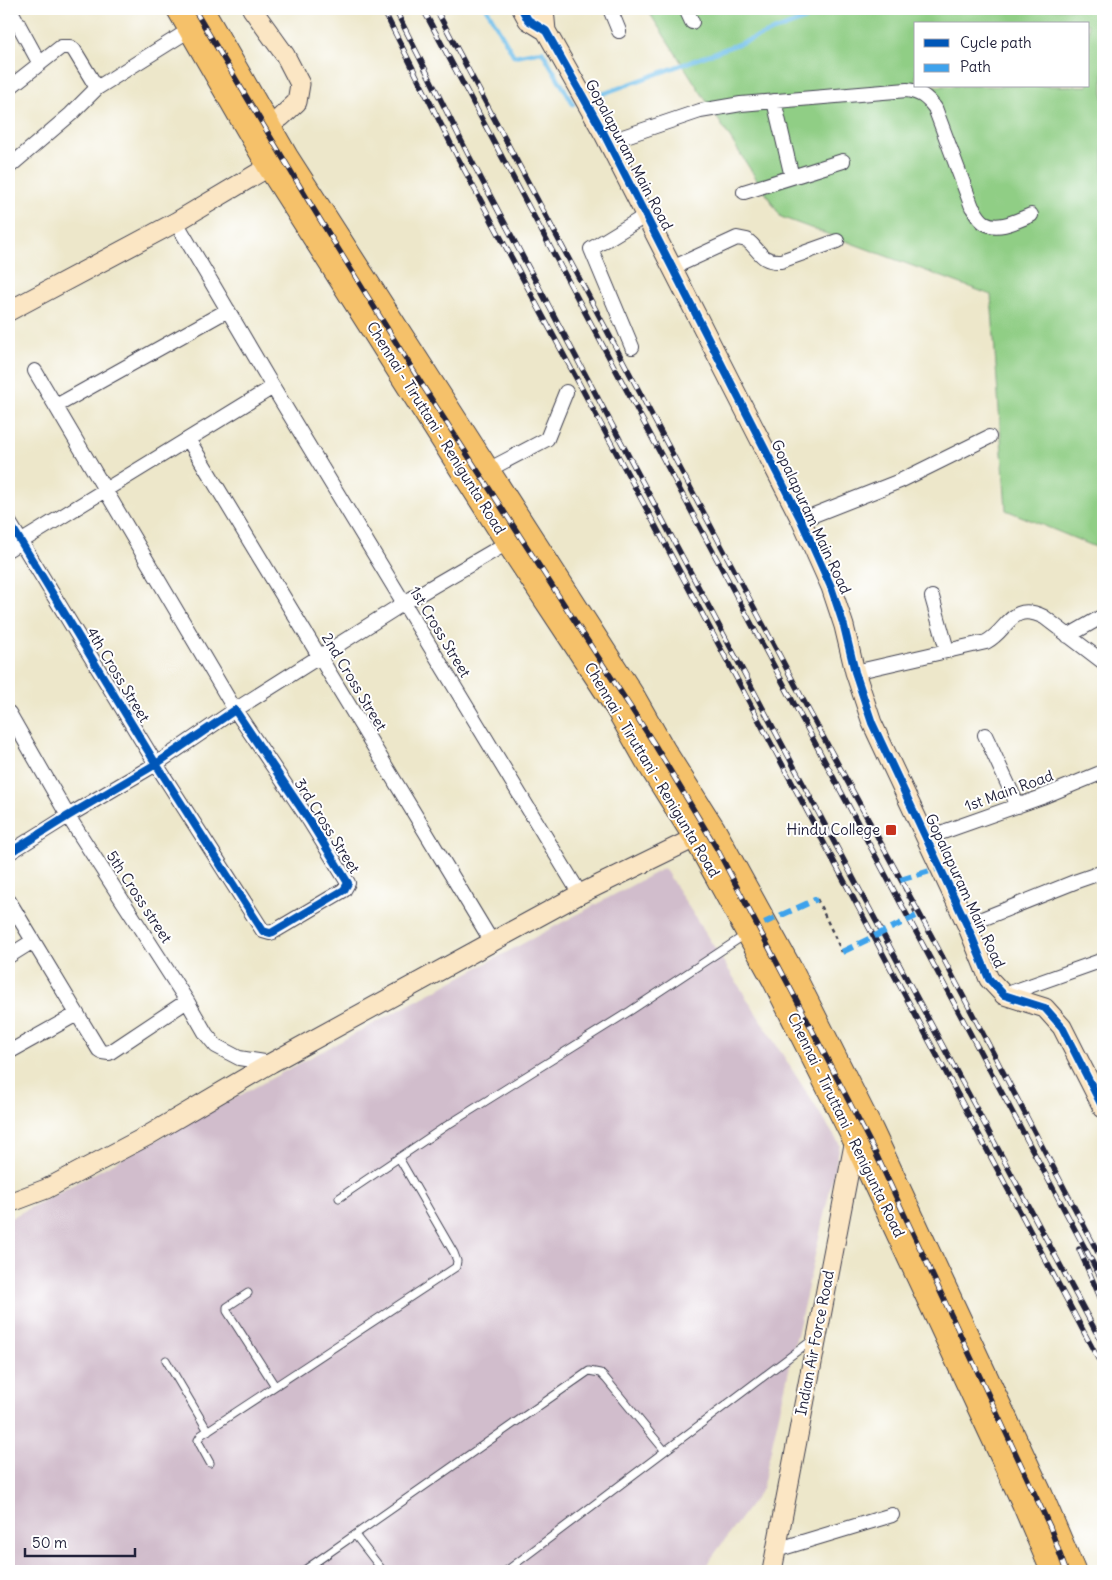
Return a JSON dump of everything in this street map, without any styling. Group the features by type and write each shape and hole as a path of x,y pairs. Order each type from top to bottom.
{"highway":[{"name":"Chennai - Tiruttani - Renigunta Road","path":"190,15 268,126 278,162 486,471 517,537"},
{"name":"Chennai - Tiruttani - Renigunta Road","path":"190,15 278,162 517,537 632,697 663,750 704,834 756,928 774,979 854,1138 1024,1503 1053,1571"},
{"name":"Chennai - Tiruttani - Renigunta Road","path":"756,928 791,971 864,1117 1037,1487 1073,1571"}],"street":[{"path":"10,9 40,64"},
{"path":"252,9 285,55 300,84 297,102 268,126"},
{"name":"Gopalapuram Main Road","path":"522,9 528,20 546,31 608,142 801,520 830,587 844,626 855,672 872,723 967,925 989,979 1004,995"},
{"path":"544,9 546,31"},
{"path":"610,9 619,32"},
{"path":"686,9 692,22"},
{"path":"9,167 72,114 97,88 190,15"},
{"path":"9,88 61,47 70,47 97,88"},
{"path":"608,142 700,111 774,101 907,90 918,92 928,99 935,108 972,207 980,218 985,223 1001,226 1031,215"},
{"path":"774,101 792,177"},
{"path":"744,192 843,161"},
{"path":"9,311 176,222 278,162"},
{"path":"632,347 591,249 646,216"},
{"name":"1st Cross Street","path":"176,222 273,387 580,894"},
{"path":"672,268 737,238 747,240 762,257 774,261 781,261 837,241"},
{"path":"56,406 228,310"},
{"path":"35,371 235,710"},
{"path":"15,545 273,387"},
{"path":"486,471 547,439 566,392"},
{"path":"801,520 900,481 989,437"},
{"name":"2nd Cross Street","path":"188,439 492,942"},
{"name":"4th Cross Street","path":"9,522 15,545 205,841"},
{"path":"9,853 156,764 235,710 404,603 517,537"},
{"path":"932,597 947,650"},
{"path":"855,672 986,642 993,638 1010,619 1020,613 1035,612 1103,662"},
{"path":"1068,636 1103,616"},
{"name":"3rd Cross Street","path":"205,841 263,931 274,932 344,890 348,883 310,820 235,710"},
{"name":"5th Cross street","path":"9,713 68,816 187,1001 206,1034 216,1046 238,1058 272,1063"},
{"path":"985,735 1018,806"},
{"name":"1st Main Road","path":"926,838 1018,806 1103,772"},
{"path":"9,1203 46,1189 148,1136 272,1063 580,894 704,834"},
{"path":"967,925 1103,872"},
{"path":"9,901 99,1050 109,1053 187,1001"},
{"path":"9,956 33,941"},
{"path":"1004,995 1103,960"},
{"path":"1004,995 1045,1008 1062,1027 1103,1108"},
{"path":"9,1052 77,1014"},
{"name":"Indian Air Force Road","path":"772,1571 854,1138 864,1117"},
{"path":"776,1550 892,1514"}],"lane":[{"path":"339,1198 446,1126 630,1011 756,928"},
{"path":"210,1462 198,1440 201,1435 456,1267 457,1261 454,1253 399,1158"},
{"path":"248,1293 227,1307 227,1311 275,1386"},
{"path":"506,1571 816,1337"},
{"path":"166,1360 208,1431"},
{"path":"303,1571 589,1371 600,1373 606,1379 665,1450"},
{"path":"355,1535 383,1571"}],"path":[{"path":"900,880 916,916"},
{"path":"817,899 842,952"}],"shaded area":[{"path":"664,868 840,1145 762,1489 702,1571 9,1571 9,1219"}],"green space":[{"path":"647,9 1103,9 1103,550 1006,510 991,295 781,217"}],"waterway":[{"path":"487,9 514,56 542,51 573,104"},
{"path":"597,96 833,9"}],"railway":[{"path":"194,9 308,200 421,383 653,742 716,847 876,1154 1050,1527 1066,1571"},
{"path":"383,9 458,158 1103,1368"},
{"path":"395,9 468,154 1103,1345"},
{"path":"423,9 1103,1282"},
{"path":"436,9 808,709 931,935 1103,1262"},
{"path":"1079,1249 1103,1304"}],"marked path":[{"path":"900,880 940,868"},
{"path":"764,923 817,899"},
{"path":"842,952 916,916"}],"cycle path":[{"path":"522,9 528,20 546,31 604,134 801,520 831,587 844,626 855,672 872,723 967,925 989,979 1004,995 1045,1008 1062,1027 1103,1108"},
{"path":"9,522 156,764 263,931 273,932 344,890 348,883 309,820 235,710 156,764 9,853"}],"place":[{"name":"Hindu College","path":"891,830"}]}
